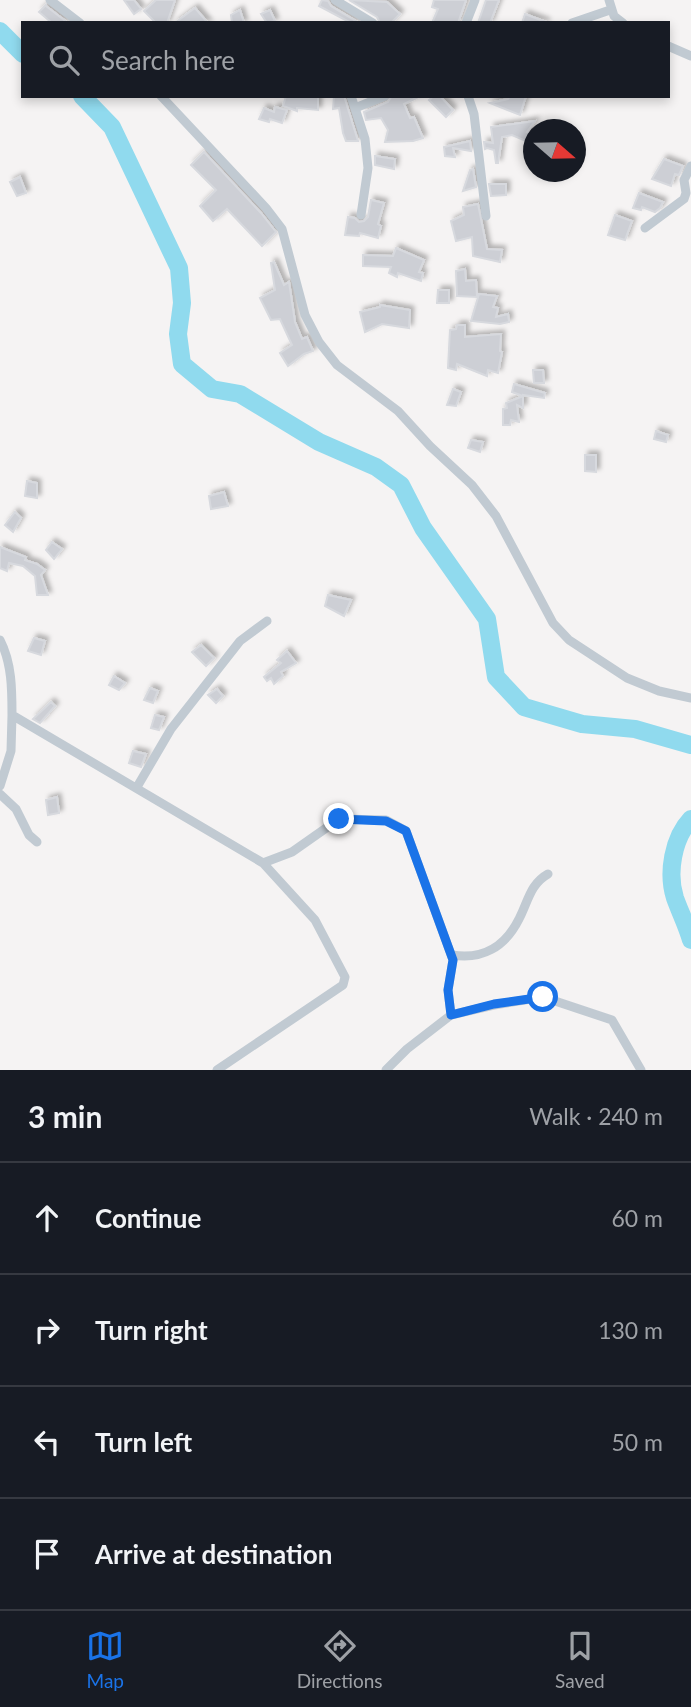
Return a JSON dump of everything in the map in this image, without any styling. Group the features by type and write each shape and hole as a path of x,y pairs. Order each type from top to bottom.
{"street":[{"path":"50,0 77,21"},
{"path":"335,0 370,21"},
{"path":"467,21 475,0"},
{"path":"576,21 609,5 621,21"},
{"path":"670,47 691,57"},
{"path":"163,98 266,208 282,229 304,315 319,342 337,365 398,411 430,446 472,485 496,516 553,622 569,640 627,678 659,691 691,698"},
{"path":"352,98 365,139 368,168 360,215"},
{"path":"355,108 380,98"},
{"path":"469,98 474,114 486,216"},
{"path":"645,228 684,199 684,180 691,166"},
{"path":"137,787 172,729 240,640 267,621"},
{"path":"0,640 12,683 11,751 0,786"},
{"path":"12,715 263,863 315,920 345,977 343,985 217,1070"},
{"path":"0,794 16,808 29,835 37,842"},
{"path":"263,863 292,852 339,819 386,821 406,831 453,960 448,990 451,1015"},
{"path":"452,956 470,958 482,955 500,943 519,919 528,896 539,879 548,874"},
{"path":"386,1070 407,1049 451,1015 494,1004 543,997 612,1020 641,1070"}],"building":[{"path":"124,0 134,0 141,9 134,14"},
{"path":"156,0 175,0 168,21 154,21 144,11"},
{"path":"322,0 328,1 331,6 356,21 347,21 319,6"},
{"path":"349,0 387,2 400,14 393,21 379,21 377,17"},
{"path":"434,0 466,0 459,21 433,21 438,9 432,7"},
{"path":"486,0 499,0 491,21 479,21"},
{"path":"46,5 65,21 50,21 39,12"},
{"path":"195,8 206,21 178,21"},
{"path":"240,10 243,21 232,21 231,15"},
{"path":"270,10 275,21 266,21 261,14"},
{"path":"525,14 543,21 523,21"},
{"path":"285,98 318,98 318,110 297,108 297,111 283,106"},
{"path":"334,98 345,98 358,141 346,141 339,108 333,109"},
{"path":"391,98 416,98 404,104 410,118 414,117 423,138 385,142 388,130 381,118 366,120 364,112 388,102"},
{"path":"442,98 453,110 446,117 429,100"},
{"path":"525,98 520,115 490,103"},
{"path":"275,107 287,110 282,123 259,119 264,108 274,112"},
{"path":"523,123 523,140 512,135 502,137 498,163 494,150 485,149 484,142 493,143 491,127"},
{"path":"470,141 471,151 453,148 455,157 445,156 444,147"},
{"path":"204,152 276,232 262,246 227,209 213,221 200,206 216,190 191,165"},
{"path":"375,156 395,159 394,169 375,165"},
{"path":"664,159 683,166 679,175 675,174 671,186 652,179"},
{"path":"473,169 476,187 463,191 470,170"},
{"path":"20,177 26,193 17,196 10,182"},
{"path":"489,184 506,184 506,195 491,196"},
{"path":"639,193 663,202 660,208 655,212 642,207 641,210 633,208"},
{"path":"371,200 384,203 378,224 381,226 378,238 360,233 359,236 345,235 348,217 359,222 364,221 368,217"},
{"path":"478,204 487,249 502,250 500,262 473,256 472,237 456,241 451,221 464,215 463,207"},
{"path":"615,215 632,221 625,240 608,235"},
{"path":"396,248 424,260 419,272 423,273 421,281 398,273 397,277 389,273 391,267 363,266 363,255 393,256"},
{"path":"274,262 284,285 289,282 295,322 302,339 307,337 313,351 288,366 280,353 292,345 280,319 271,320 260,298 275,290 271,263"},
{"path":"465,269 466,281 476,280 477,297 457,296 456,271"},
{"path":"438,290 449,290 449,303 437,303"},
{"path":"479,294 497,296 493,307 498,308 496,317 508,314 509,322 500,324 471,321"},
{"path":"380,305 410,310 409,328 382,324 365,332 360,312"},
{"path":"457,325 465,325 465,337 501,334 502,352 498,373 488,370 487,376 457,364 456,370 448,368 450,330 456,329"},
{"path":"533,370 543,370 544,383 534,383"},
{"path":"514,384 545,393 544,398 512,392"},
{"path":"453,389 461,392 456,406 447,405"},
{"path":"523,396 523,408 517,405 519,422 511,420 510,425 503,425 503,409 507,408 506,403"},
{"path":"656,431 668,435 666,442 654,439"},
{"path":"471,440 483,442 480,452 468,448"},
{"path":"585,455 596,455 596,472 585,471"},
{"path":"27,481 37,483 37,498 25,496"},
{"path":"224,492 228,506 211,509 209,496"},
{"path":"15,512 21,518 13,532 5,525"},
{"path":"52,542 62,549 54,559 46,550"},
{"path":"0,547 26,557 25,560 45,570 41,575 48,595 37,595 35,576 23,566 9,563 7,571 0,568"},
{"path":"328,595 351,600 344,616 325,606"},
{"path":"34,638 45,641 41,655 28,651"},
{"path":"201,645 214,658 206,666 192,652"},
{"path":"287,651 296,663 281,672 283,676 274,684 271,678 267,681 264,677 281,663 277,660"},
{"path":"114,676 125,683 119,690 109,685"},
{"path":"150,688 158,691 153,703 144,700"},
{"path":"217,689 223,696 216,703 208,695"},
{"path":"51,702 55,706 40,723 33,719"},
{"path":"155,715 164,717 159,730 151,728"},
{"path":"133,751 146,754 141,767 129,763"},
{"path":"57,797 59,813 48,815 46,800"}],"waterway":[{"path":"0,31 21,52"},
{"path":"84,98 112,127 179,268 182,303 178,334 182,364 212,389 240,394 319,442 376,467 401,485 423,528 487,619 496,677 524,707 582,724 635,729 691,745"},
{"path":"691,819 676,846 672,867 675,898 691,940"}],"route":[{"path":"339,819 386,821 406,831 453,960 448,990 451,1015 494,1004 543,997"}]}
